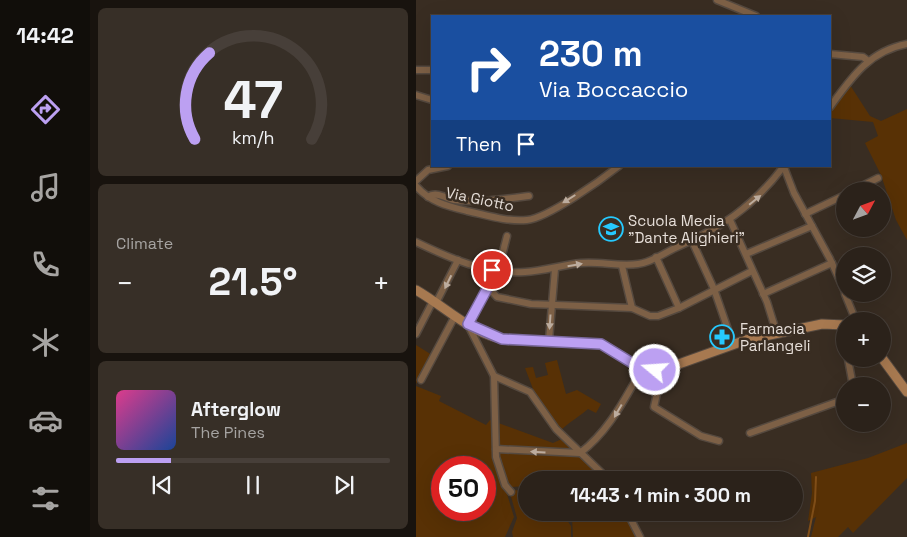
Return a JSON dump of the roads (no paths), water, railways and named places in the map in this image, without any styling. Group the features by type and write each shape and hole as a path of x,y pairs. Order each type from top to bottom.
{"main road":[{"path":"416,290 467,324 502,339 601,344 642,369 662,370 733,344 822,324 836,325"},
{"path":"889,367 907,392"}],"street":[{"path":"717,0 754,15"},
{"path":"831,107 867,60 883,51 907,44"},
{"path":"831,54 863,57 867,60"},
{"path":"416,70 431,70"},
{"path":"416,95 431,100"},
{"path":"416,181 428,170 443,167"},
{"path":"416,242 458,260 495,270 522,273 555,269 581,263 622,266 641,264 692,241 730,220 764,192 783,167"},
{"path":"784,167 786,176 836,272"},
{"name":"Via Giotto","path":"416,186 428,197 449,207 486,215 527,220 546,213 611,170"},
{"path":"870,182 878,178"},
{"path":"428,197 438,195 455,200 466,200 529,196"},
{"path":"805,214 836,199"},
{"path":"730,220 763,294 777,334"},
{"path":"746,254 812,226"},
{"path":"507,236 488,287 467,324 494,376 496,449 505,486 511,492"},
{"path":"692,241 714,289 733,344"},
{"path":"656,258 679,308"},
{"path":"416,334 458,260"},
{"path":"763,294 832,262"},
{"path":"622,266 632,308"},
{"path":"549,340 555,269"},
{"path":"488,287 500,298 532,304 632,308 650,316 658,316 679,308 752,271"},
{"path":"421,380 455,316"},
{"path":"496,449 580,453 589,446 614,418 642,369"},
{"path":"662,370 654,408 701,436 719,442"},
{"path":"494,376 530,392 556,428 600,471"},
{"path":"750,433 836,402"},
{"path":"632,521 640,537"}],"waterway":[{"path":"808,537 815,501 816,477"}],"place":[{"name":"Scuola Media \"Dante Alighieri\"","path":"611,229"},
{"name":"Farmacia Parlangeli","path":"722,337"}]}
